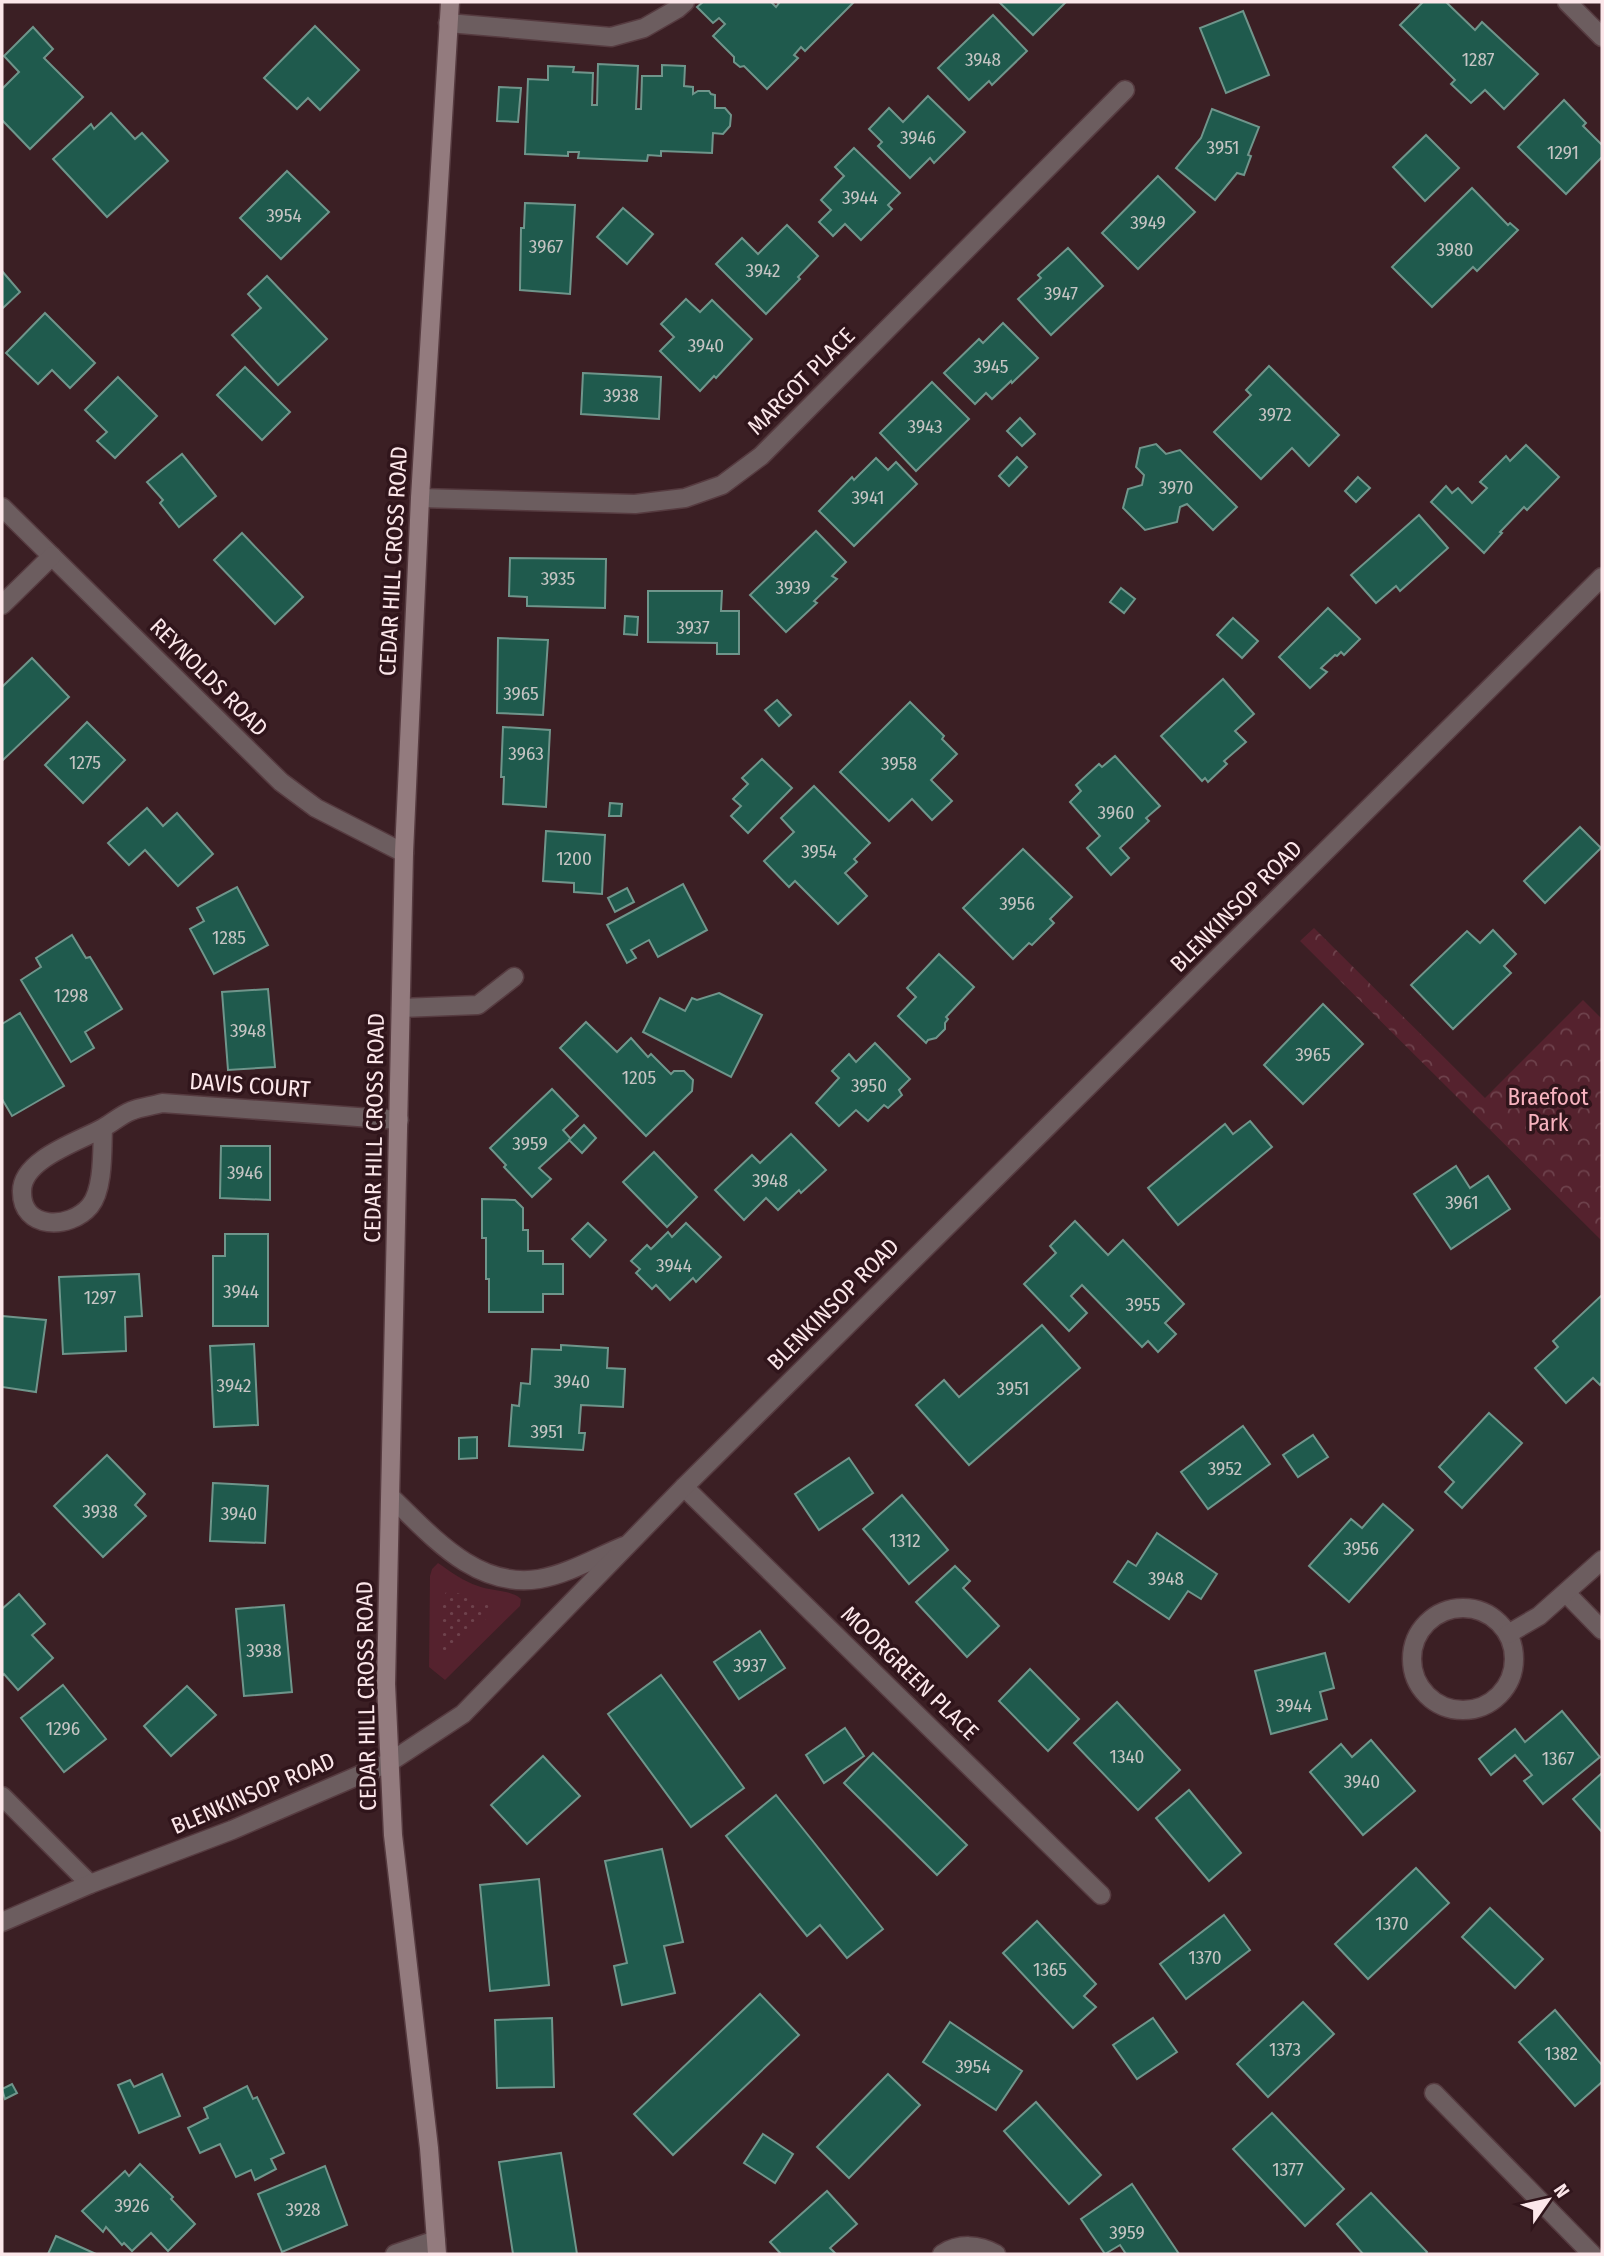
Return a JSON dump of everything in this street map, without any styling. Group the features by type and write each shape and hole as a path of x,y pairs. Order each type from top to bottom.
{"main road":[{"name":"CEDAR HILL CROSS ROAD","path":"436,2247 427,2134 393,1835 386,1684 404,853 420,498 450,2"}],"street":[{"path":"449,23 611,37 643,28 685,2"},
{"path":"1567,2 1602,37"},
{"name":"MARGOT PLACE","path":"420,498 635,504 685,498 722,485 761,456 1125,90"},
{"name":"REYNOLDS ROAD","path":"2,507 281,782 316,808 404,853"},
{"path":"2,605 52,556"},
{"name":"BLENKINSOP ROAD","path":"2,1922 90,1884 232,1830 390,1762 463,1714 684,1487 1602,577"},
{"path":"401,1008 478,1005 514,977"},
{"name":"DAVIS COURT","path":"103,1128 101,1177 91,1205 73,1219 55,1223 37,1220 26,1209 22,1191 28,1173 49,1155 131,1111 162,1104 398,1120"},
{"name":"MOORGREEN PLACE","path":"684,1487 1101,1895"},
{"path":"391,1497 456,1557 481,1571 498,1576 538,1579 631,1543"},
{"path":"1508,1634 1539,1616 1602,1560"},
{"path":"1566,1593 1602,1630"},
{"path":"1468,1607 1484,1612 1497,1621 1508,1634 1514,1650 1514,1668 1508,1684 1489,1703 1464,1710 1446,1708 1431,1699 1419,1686 1412,1670 1411,1653 1415,1638 1424,1624 1437,1614 1452,1608 1468,1607"},
{"path":"2,1796 90,1884"},
{"path":"1434,2093 1592,2254"},
{"path":"942,2254 961,2246 978,2246 996,2254"},
{"path":"395,2254 436,2247"}],"green space":[{"name":"Braefoot Park","path":"1314,928 1485,1098 1583,1000 1602,1019 1602,1241 1300,941"},
{"path":"438,1563 473,1584 521,1599 520,1606 445,1680 429,1667 430,1576"},
{"path":"452,1591 489,1605 492,1613 447,1656 440,1645 443,1598 446,1592"}],"building":[{"path":"703,2 771,2 776,7 779,3 777,2 854,2 805,51 801,47 794,55 798,58 767,89 744,66 740,67 734,62 734,57 713,36 725,24 719,18 713,23 697,7"},
{"path":"999,2 1066,2 1033,35"},
{"path":"1423,2 1446,2 1475,30 1482,22 1538,74 1504,109 1485,90 1471,103 1451,84 1455,80 1400,25"},
{"path":"1243,11 1269,75 1226,93 1200,28"},
{"path":"993,15 1027,51 992,85 989,81 969,100 938,68"},
{"path":"315,26 359,70 320,110 308,98 297,109 264,78"},
{"path":"33,27 53,49 44,58 83,97 30,149 2,120 2,89 19,72 4,56"},
{"path":"598,64 638,66 636,109 641,109 642,76 662,76 662,65 685,66 684,86 693,87 693,94 709,91 715,95 715,108 725,108 731,115 730,126 723,134 713,133 712,153 661,151 661,156 648,155 647,161 578,158 579,152 568,152 568,156 525,154 528,79 548,80 548,66 574,67 573,72 593,73 592,105 597,105"},
{"path":"499,87 521,88 518,122 497,121"},
{"path":"928,96 965,132 934,163 930,158 910,178 878,146 882,142 869,129 889,108 903,122"},
{"path":"1564,100 1586,123 1583,126 1602,145 1602,157 1566,194 1518,147"},
{"path":"1212,109 1259,127 1248,155 1251,156 1244,175 1237,173 1215,200 1176,168 1201,138"},
{"path":"111,113 135,139 142,133 168,161 107,217 53,159 91,124 94,129"},
{"path":"1426,135 1459,168 1425,201 1393,167"},
{"path":"854,148 900,193 888,205 892,209 861,240 845,224 833,236 819,222 831,210 821,200 844,176 835,167"},
{"path":"287,171 329,212 281,259 240,218"},
{"path":"1158,176 1195,212 1138,269 1102,233"},
{"path":"1472,188 1508,225 1510,223 1518,230 1477,271 1473,267 1432,307 1392,267"},
{"path":"525,203 575,205 570,294 520,290 521,228 524,228"},
{"path":"623,208 653,234 627,264 597,237"},
{"path":"787,225 818,256 766,314 716,264 742,238 758,254"},
{"path":"1068,248 1103,286 1051,335 1018,299 1041,278 1038,275"},
{"path":"2,271 20,292 2,309"},
{"path":"267,276 327,339 278,385 232,335 261,308 248,294"},
{"path":"686,299 700,312 712,300 752,339 716,378 714,376 700,391 660,351 674,337 661,324"},
{"path":"45,313 95,363 70,388 52,370 38,384 6,353"},
{"path":"1003,323 1038,358 992,399 986,393 975,404 944,373 979,339 983,343"},
{"path":"1269,366 1339,435 1309,466 1292,448 1261,479 1214,432 1251,395 1246,390"},
{"path":"245,367 290,412 262,440 217,395"},
{"path":"583,373 661,377 659,419 581,414"},
{"path":"118,377 157,416 115,458 97,441 107,432 85,410"},
{"path":"932,382 969,419 916,471 880,433"},
{"path":"1020,418 1035,434 1022,446 1007,431"},
{"path":"1156,444 1166,454 1180,450 1237,507 1213,530 1187,504 1180,507 1177,522 1145,530 1123,508 1128,489 1142,485 1144,475 1136,467 1140,448"},
{"path":"1526,445 1559,477 1527,510 1524,507 1484,553 1431,502 1446,486 1452,493 1458,488 1472,503 1487,488 1480,482 1506,456 1510,461"},
{"path":"182,454 216,496 179,527 160,503 163,500 147,482"},
{"path":"1017,457 1027,467 1009,486 999,476"},
{"path":"876,458 888,470 896,462 917,484 854,546 819,511 852,477 854,480"},
{"path":"1358,477 1370,488 1356,502 1345,491"},
{"path":"1419,515 1448,548 1400,591 1396,586 1376,603 1351,575"},
{"path":"816,531 846,562 832,576 837,579 814,601 817,603 786,632 750,595"},
{"path":"242,533 303,597 275,624 214,560"},
{"path":"510,558 606,559 605,608 527,606 527,597 509,596"},
{"path":"1121,588 1135,599 1124,613 1110,602"},
{"path":"648,591 722,591 721,611 739,611 739,654 717,654 717,643 648,642"},
{"path":"1328,608 1360,639 1344,655 1341,652 1335,655 1321,668 1327,672 1310,688 1279,657"},
{"path":"625,616 638,617 637,635 624,634"},
{"path":"1233,618 1258,641 1242,658 1217,635"},
{"path":"498,638 548,640 543,715 497,713"},
{"path":"32,658 69,697 2,761 2,687"},
{"path":"1223,679 1254,714 1235,731 1246,742 1224,761 1227,764 1208,782 1205,778 1202,781 1161,736"},
{"path":"777,700 791,715 779,726 765,710"},
{"path":"910,702 944,736 942,739 957,754 931,780 952,801 932,820 912,799 889,821 840,772"},
{"path":"87,722 125,760 83,803 45,765"},
{"path":"503,727 550,730 546,807 503,804"},
{"path":"1115,756 1160,806 1146,818 1149,821 1120,848 1129,858 1111,875 1087,848 1100,836 1070,802 1081,791 1076,785 1099,764 1102,767"},
{"path":"762,759 792,788 748,833 731,816 741,806 733,799 748,784 742,778"},
{"path":"814,786 870,843 854,859 857,862 845,873 867,896 838,924 795,881 789,887 764,861 794,832 781,818"},
{"path":"610,803 622,804 621,816 609,816"},
{"path":"147,808 163,826 177,813 213,854 178,886 145,850 129,865 108,843"},
{"path":"1580,827 1601,848 1545,903 1524,881"},
{"path":"546,831 605,835 602,894 574,892 574,883 543,881"},
{"path":"1023,849 1072,897 1050,919 1054,923 1013,959 963,908"},
{"path":"683,884 707,930 658,957 649,940 631,950 636,958 627,963 607,925"},
{"path":"237,887 268,945 214,974 190,929 204,921 197,908"},
{"path":"627,888 634,902 615,912 608,898"},
{"path":"1493,930 1516,954 1504,966 1511,973 1453,1029 1411,985 1467,931 1480,943"},
{"path":"72,935 86,958 90,957 122,1009 85,1032 94,1048 71,1062 21,980 41,967 36,958"},
{"path":"939,954 974,987 946,1017 948,1019 945,1029 926,1043 898,1016 916,997 907,988"},
{"path":"268,989 275,1067 228,1070 222,992"},
{"path":"719,993 762,1015 731,1077 643,1032 660,998 685,1011 692,998 697,1000"},
{"path":"1323,1004 1363,1044 1303,1104 1264,1065"},
{"path":"20,1013 64,1086 12,1116 2,1099 2,1024"},
{"path":"586,1022 617,1052 631,1038 648,1057 651,1054 671,1074 674,1071 684,1071 693,1080 692,1091 646,1136 560,1048"},
{"path":"875,1043 910,1079 899,1090 902,1095 888,1108 884,1105 868,1121 856,1110 839,1126 816,1103 839,1078 832,1071 849,1054 856,1062"},
{"path":"552,1089 578,1116 563,1130 571,1139 539,1168 551,1179 532,1197 490,1148"},
{"path":"1250,1121 1272,1147 1178,1225 1148,1188 1225,1124 1233,1134"},
{"path":"584,1125 596,1138 582,1153 569,1140"},
{"path":"791,1134 826,1170 778,1210 766,1198 744,1220 715,1190 752,1155 760,1163"},
{"path":"221,1146 270,1146 270,1200 220,1198"},
{"path":"654,1152 697,1197 667,1227 623,1182"},
{"path":"1456,1166 1470,1188 1488,1176 1510,1209 1451,1249 1414,1194"},
{"path":"482,1199 515,1200 523,1208 523,1230 528,1230 528,1251 543,1251 543,1264 563,1264 563,1294 543,1294 543,1312 489,1312 486,1238 482,1238"},
{"path":"1075,1221 1108,1255 1123,1240 1184,1304 1165,1323 1176,1334 1158,1352 1148,1341 1142,1347 1082,1285 1071,1296 1087,1313 1069,1331 1024,1284 1056,1253 1050,1246"},
{"path":"588,1223 606,1240 590,1257 572,1239"},
{"path":"686,1223 721,1257 696,1282 693,1278 670,1300 656,1285 652,1289 636,1273 640,1269 631,1261 647,1245 651,1249 668,1232 672,1237"},
{"path":"225,1234 268,1234 268,1326 213,1326 213,1256 225,1256"},
{"path":"139,1274 142,1316 125,1317 126,1351 63,1354 59,1277"},
{"path":"1602,1295 1602,1382 1600,1385 1593,1378 1566,1403 1535,1368 1558,1347 1553,1341"},
{"path":"2,1316 46,1320 36,1392 2,1387"},
{"path":"1042,1325 1080,1368 969,1465 916,1405 944,1380 959,1397"},
{"path":"254,1344 258,1425 214,1427 210,1346"},
{"path":"561,1345 608,1348 607,1368 625,1369 623,1407 581,1405 579,1433 585,1433 583,1450 509,1446 512,1405 519,1406 521,1383 530,1384 532,1349 561,1350"},
{"path":"1489,1413 1522,1443 1462,1508 1445,1492 1454,1482 1439,1467"},
{"path":"1243,1426 1270,1464 1208,1509 1181,1472"},
{"path":"1313,1435 1328,1457 1298,1477 1283,1455"},
{"path":"477,1437 477,1458 459,1459 459,1438"},
{"path":"107,1455 145,1494 135,1505 146,1516 103,1557 54,1506"},
{"path":"849,1458 873,1493 819,1530 795,1494"},
{"path":"213,1483 268,1486 265,1543 210,1541"},
{"path":"902,1495 948,1550 909,1584 863,1529"},
{"path":"1383,1504 1413,1530 1349,1602 1309,1566 1351,1519 1362,1528"},
{"path":"1157,1533 1217,1574 1201,1599 1188,1591 1169,1619 1114,1582 1128,1561 1136,1566"},
{"path":"955,1566 970,1581 963,1588 999,1626 967,1657 916,1602"},
{"path":"19,1594 45,1624 32,1635 53,1658 18,1690 4,1674 2,1676 2,1609"},
{"path":"284,1605 292,1692 244,1696 236,1609"},
{"path":"760,1631 785,1668 739,1699 714,1662"},
{"path":"1325,1653 1334,1688 1320,1692 1327,1719 1271,1734 1255,1671"},
{"path":"1030,1669 1079,1719 1048,1751 999,1701"},
{"path":"661,1675 744,1788 691,1827 608,1714"},
{"path":"63,1685 106,1739 64,1772 21,1718"},
{"path":"187,1686 216,1715 171,1756 144,1726"},
{"path":"1117,1702 1180,1770 1138,1810 1074,1743"},
{"path":"1562,1711 1600,1757 1543,1804 1524,1781 1532,1775 1515,1755 1491,1775 1479,1759 1515,1729 1525,1742"},
{"path":"845,1728 864,1756 824,1783 806,1755"},
{"path":"1371,1740 1415,1791 1363,1835 1310,1772 1341,1744 1352,1757"},
{"path":"873,1753 967,1845 937,1875 844,1783"},
{"path":"543,1756 580,1796 527,1844 491,1805"},
{"path":"1602,1773 1602,1832 1573,1799"},
{"path":"1189,1790 1241,1853 1209,1881 1156,1818"},
{"path":"776,1795 883,1929 847,1958 820,1925 807,1936 726,1836"},
{"path":"662,1849 683,1942 664,1946 675,1993 622,2005 614,1966 627,1963 605,1861"},
{"path":"1416,1868 1449,1903 1368,1979 1335,1944"},
{"path":"539,1879 549,1985 490,1991 480,1885"},
{"path":"1490,1908 1543,1959 1515,1988 1462,1937"},
{"path":"1224,1915 1250,1950 1186,1999 1160,1964"},
{"path":"1037,1921 1096,1984 1084,1996 1096,2007 1073,2028 1003,1953"},
{"path":"760,1994 799,2035 673,2155 634,2114"},
{"path":"1303,2002 1334,2034 1268,2097 1237,2064"},
{"path":"1555,2010 1602,2065 1602,2082 1575,2106 1519,2042"},
{"path":"552,2018 554,2087 497,2088 495,2020"},
{"path":"1153,2018 1177,2052 1137,2079 1113,2045"},
{"path":"950,2022 1022,2071 996,2110 923,2062"},
{"path":"162,2074 180,2116 139,2133 118,2085 130,2080 134,2087"},
{"path":"888,2074 920,2105 849,2178 817,2147"},
{"path":"12,2084 17,2093 5,2099 2,2089"},
{"path":"247,2086 253,2099 257,2097 284,2153 271,2159 276,2169 255,2180 251,2170 236,2177 220,2144 200,2153 188,2128 208,2118 204,2108"},
{"path":"1036,2102 1101,2175 1069,2204 1004,2131"},
{"path":"1272,2113 1344,2189 1305,2226 1233,2149"},
{"path":"763,2134 793,2154 775,2183 744,2163"},
{"path":"561,2153 577,2254 513,2254 499,2162"},
{"path":"140,2164 195,2224 168,2251 151,2233 132,2251 124,2243 122,2245 106,2227 103,2232 82,2211 125,2171 129,2176"},
{"path":"325,2166 347,2225 282,2252 258,2194"},
{"path":"1132,2184 1179,2254 1126,2254 1120,2245 1105,2254 1081,2219"},
{"path":"827,2191 857,2224 830,2248 836,2254 781,2254 770,2242"},
{"path":"1371,2193 1426,2254 1363,2254 1337,2224"},
{"path":"56,2236 96,2254 48,2254"}]}
